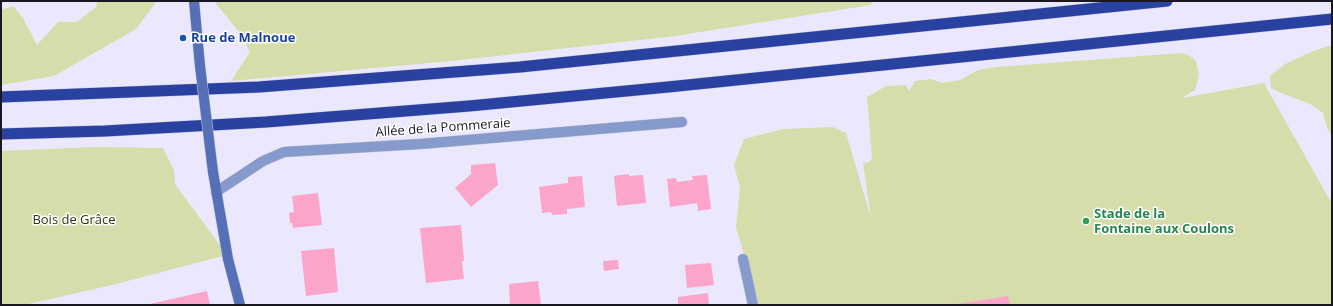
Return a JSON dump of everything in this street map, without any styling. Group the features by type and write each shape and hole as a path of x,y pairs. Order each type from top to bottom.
{"highway":[{"path":"1,97 259,87 520,68 1167,1"},
{"path":"1,134 105,131 266,122 469,106 660,88 1332,19"}],"main road":[{"path":"194,1 200,66 216,192 228,259 240,305"}],"street":[{"name":"Allée de la Pommeraie","path":"216,192 263,161 284,152 428,143 682,122"},
{"path":"743,259 753,305"}],"green space":[{"path":"96,1 157,1 136,29 54,76 1,85 1,10 13,6 23,18 37,45 58,22 77,22 97,6"},
{"path":"214,1 872,1 871,5 675,36 452,61 231,81 250,52 239,32"},
{"path":"1328,46 1332,46 1332,136 1327,128 1323,113 1310,104 1271,88 1270,76 1285,64"},
{"path":"1182,53 1190,56 1196,61 1199,75 1195,90 1182,98 1264,83 1332,204 1332,305 759,305 736,227 740,188 734,165 744,139 783,129 833,127 846,133 871,218 863,163 870,162 872,158 867,97 886,86 906,85 909,91 915,81 931,79 942,83 960,80 978,70 996,67"},
{"name":"Bois de Grâce","path":"95,147 163,148 174,170 175,184 227,255 112,285 24,305 1,305 1,151"}],"building":[{"path":"495,163 498,185 471,207 455,188 471,174 471,165"},
{"path":"629,174 629,176 643,175 646,203 617,206 614,176"},
{"path":"707,175 711,209 698,211 697,203 670,207 667,179 676,178 677,182 693,180 692,176"},
{"path":"582,176 585,207 567,209 567,214 552,215 551,212 542,213 539,187 568,183 568,177"},
{"path":"318,193 322,225 293,228 292,223 290,223 289,213 294,212 292,196"},
{"path":"461,225 464,279 426,283 420,228"},
{"path":"334,248 338,292 306,296 301,251"},
{"path":"618,260 619,269 604,271 603,261"},
{"path":"711,263 714,285 687,288 685,265"},
{"path":"538,281 541,305 510,305 509,284"},
{"path":"207,291 210,305 150,305 150,304"},
{"path":"708,293 709,305 678,305 678,297"},
{"path":"1008,296 1010,305 958,305 958,304"}],"place":[{"name":"Rue de Malnoue","path":"183,38"},
{"name":"Stade de la Fontaine aux Coulons","path":"1086,221"}]}
